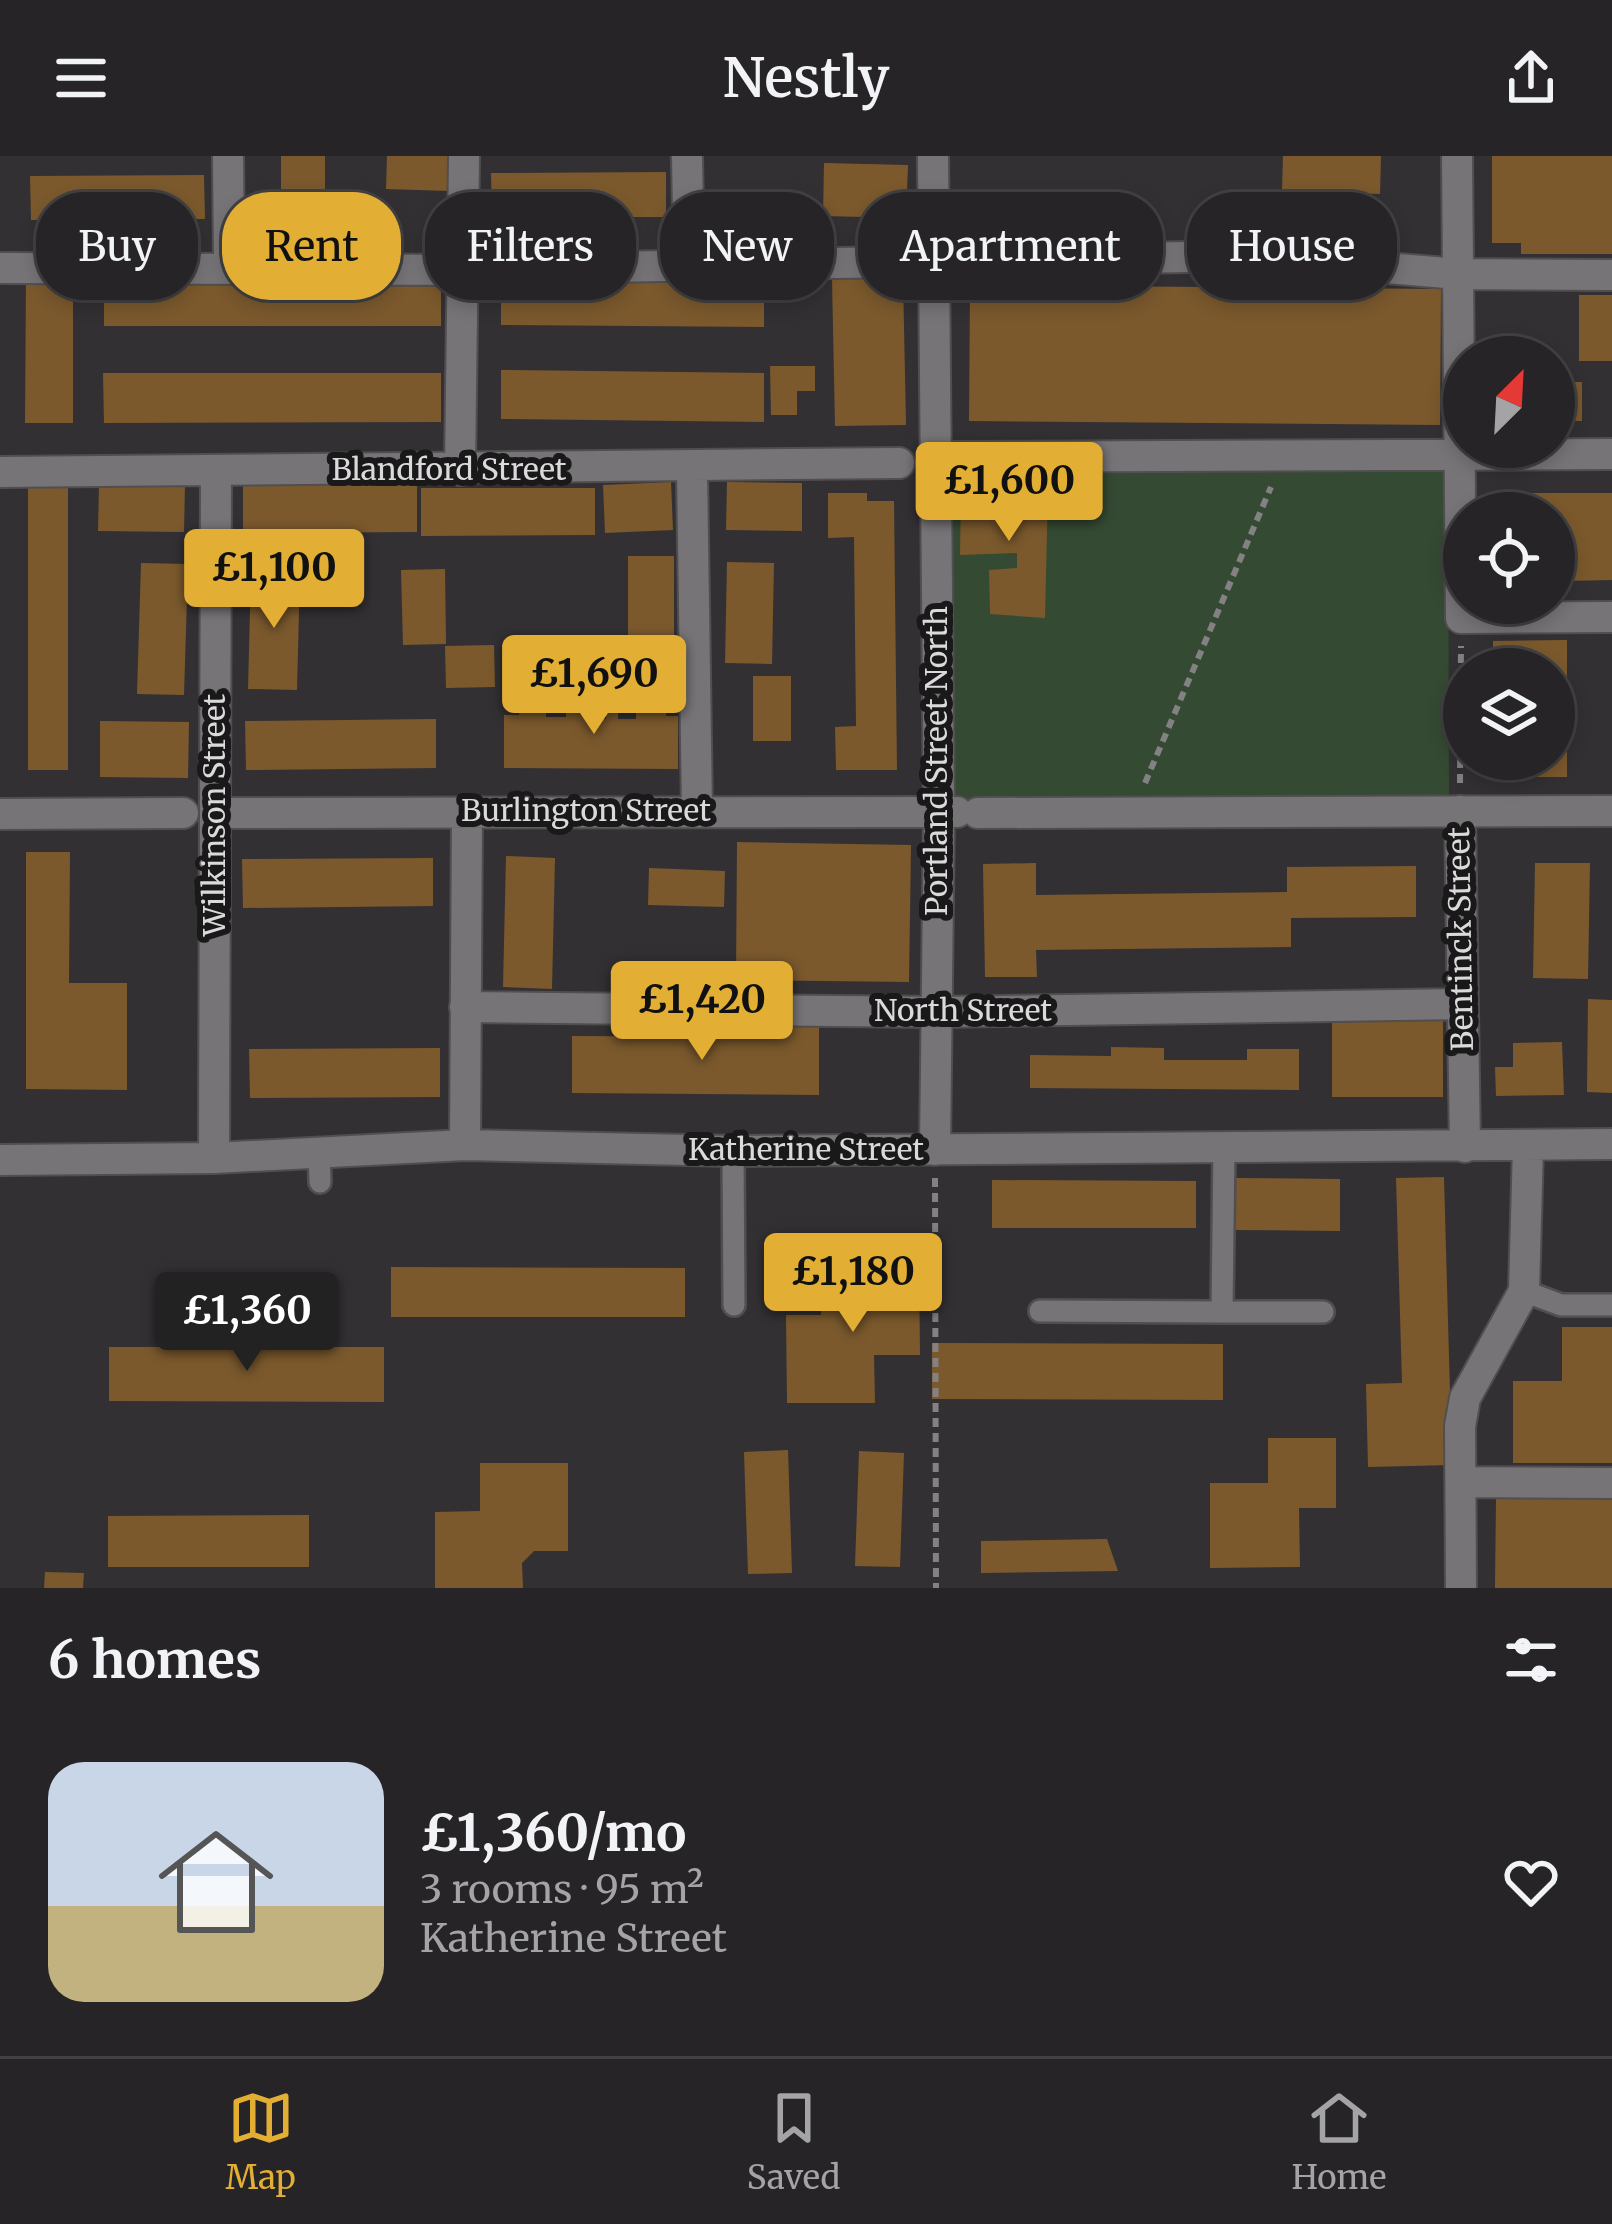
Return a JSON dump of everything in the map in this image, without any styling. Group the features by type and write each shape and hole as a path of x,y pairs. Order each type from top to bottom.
{"street":[{"path":"228,156 229,192"},
{"path":"464,156 468,192"},
{"path":"687,156 688,192"},
{"name":"Portland Street North","path":"932,156 932,192"},
{"path":"1457,156 1459,336"},
{"path":"1163,257 1246,256 1458,274 1612,275"},
{"path":"0,268 222,266"},
{"path":"460,470 475,300"},
{"name":"Portland Street North","path":"933,300 936,457 958,812 937,1012 935,1150"},
{"path":"1575,454 1612,454"},
{"path":"936,457 1443,455"},
{"name":"Blandford Street","path":"0,472 692,469 899,463"},
{"path":"692,469 697,811"},
{"name":"Wilkinson Street","path":"214,1158 216,471"},
{"path":"1575,617 1612,617"},
{"path":"465,1145 467,811"},
{"name":"Bentinck Street","path":"1460,812 1465,1147"},
{"name":"Burlington Street","path":"215,813 1612,812"},
{"path":"0,814 183,813"},
{"name":"North Street","path":"465,1007 937,1012 1462,1004"},
{"name":"Katherine Street","path":"0,1160 214,1158 320,1167 465,1145 935,1150 1612,1144"},
{"path":"1461,1588 1465,1398 1524,1291 1528,1147"},
{"path":"1463,1482 1612,1483"}],"lane":[{"path":"1222,1312 1224,1148"},
{"path":"733,1150 734,1305"},
{"path":"1524,1291 1561,1305 1612,1305"},
{"path":"1040,1311 1323,1312"}],"path":[{"path":"1143,811 1145,779 1271,496 1272,456"},
{"name":"Bentinck Street","path":"1460,812 1461,624"},
{"path":"935,1150 936,1588"}],"green space":[{"path":"944,466 1448,468 1448,492 1443,492 1443,624 1448,624 1449,648 1443,648 1443,780 1449,780 1449,802 939,802"}],"building":[{"path":"281,156 325,156 325,192 281,192"},
{"path":"387,156 450,156 449,191 386,189"},
{"path":"1283,156 1381,156 1380,192 1282,191"},
{"path":"1492,156 1612,156 1612,254 1521,254 1521,243 1492,243"},
{"path":"824,163 908,165 907,192 858,192 858,217 834,216 834,192 823,192"},
{"path":"666,172 666,192 660,192 660,217 636,217 636,192 491,192 491,173"},
{"path":"204,175 205,219 198,219 198,192 36,192 36,220 31,220 30,176"},
{"path":"198,276 222,276 222,300 401,300 401,276 425,276 425,300 441,300 441,326 104,326 104,300 198,300"},
{"path":"26,277 36,277 36,300 73,300 73,423 25,423"},
{"path":"636,277 660,277 660,300 764,300 764,327 501,325 501,300 636,300"},
{"path":"858,278 858,300 903,300 906,425 835,426 834,279"},
{"path":"1163,287 1187,287 1187,300 1397,300 1397,289 1441,289 1440,425 969,421 970,300 1163,300"},
{"path":"1579,295 1612,295 1612,361 1579,361"},
{"path":"770,366 815,366 815,391 797,391 797,415 771,415"},
{"path":"501,370 764,373 764,422 501,419"},
{"path":"103,373 441,373 441,422 104,423"},
{"path":"1575,382 1582,382 1582,421 1575,421"},
{"path":"671,482 673,530 605,533 603,485"},
{"path":"727,482 802,483 802,531 726,530"},
{"path":"99,483 185,485 184,532 98,531"},
{"path":"243,485 417,485 417,532 243,533"},
{"path":"28,487 68,488 68,770 28,770"},
{"path":"961,487 1048,488 1045,618 990,614 989,570 1017,568 1017,553 960,555"},
{"path":"421,488 595,488 595,535 421,536"},
{"path":"828,493 867,493 867,501 894,501 897,770 836,770 835,727 856,726 854,537 828,538"},
{"path":"1575,493 1612,493 1612,580 1575,581"},
{"path":"628,556 674,556 674,667 628,667"},
{"path":"727,562 774,563 772,664 725,663"},
{"path":"141,563 188,564 184,695 137,694"},
{"path":"445,569 446,644 403,645 401,570"},
{"path":"251,571 300,573 297,690 248,689"},
{"path":"1567,640 1567,648 1493,648 1493,641"},
{"path":"494,645 495,687 446,688 445,646"},
{"path":"753,676 791,676 791,741 753,741"},
{"path":"606,690 619,690 618,719 636,719 636,690 666,690 666,716 678,716 678,769 504,768 504,715 519,715 519,704 546,705 546,717 566,717 566,705 595,706 594,719 606,719"},
{"path":"436,719 436,768 246,770 245,721"},
{"path":"100,721 189,722 188,778 100,777"},
{"path":"737,842 911,845 909,982 736,980"},
{"path":"26,852 70,852 69,983 127,983 127,1090 26,1089"},
{"path":"506,856 555,858 552,989 503,987"},
{"path":"433,858 433,906 243,908 242,859"},
{"path":"1036,863 1036,895 1287,892 1287,867 1416,866 1416,917 1291,918 1291,947 1036,950 1037,977 985,977 983,864"},
{"path":"1535,863 1590,863 1588,979 1533,978"},
{"path":"649,868 725,871 724,907 648,905"},
{"path":"1588,999 1612,1000 1612,1093 1587,1092"},
{"path":"1332,1021 1443,1021 1443,1097 1332,1097"},
{"path":"744,1023 819,1023 819,1095 572,1093 572,1036 744,1037"},
{"path":"1562,1042 1564,1095 1496,1096 1495,1067 1513,1067 1513,1043"},
{"path":"1111,1047 1164,1048 1164,1060 1247,1060 1247,1049 1299,1049 1299,1090 1030,1088 1030,1055 1111,1056"},
{"path":"440,1048 440,1097 250,1098 249,1049"},
{"path":"1444,1177 1452,1465 1368,1467 1366,1384 1402,1383 1396,1178"},
{"path":"1235,1178 1340,1179 1340,1231 1235,1230"},
{"path":"992,1180 1196,1181 1196,1228 992,1228"},
{"path":"919,1266 920,1355 874,1355 875,1403 787,1403 786,1315 821,1315 821,1309 832,1303 832,1267"},
{"path":"391,1267 685,1268 685,1317 391,1317"},
{"path":"1562,1327 1612,1327 1612,1463 1513,1463 1513,1381 1562,1381"},
{"path":"932,1343 1223,1344 1223,1400 932,1399"},
{"path":"109,1347 384,1347 384,1402 109,1401"},
{"path":"1268,1438 1336,1438 1336,1508 1299,1508 1300,1567 1210,1568 1210,1483 1268,1483"},
{"path":"788,1450 792,1573 748,1574 744,1452"},
{"path":"859,1451 904,1453 900,1567 855,1566"},
{"path":"480,1463 568,1463 568,1551 534,1551 522,1563 523,1588 435,1588 435,1512 480,1511"},
{"path":"1496,1498 1612,1499 1612,1588 1495,1588"},
{"path":"309,1515 309,1567 108,1567 108,1516"},
{"path":"1107,1539 1118,1571 981,1573 981,1541"},
{"path":"45,1572 84,1573 83,1588 44,1588"}]}
